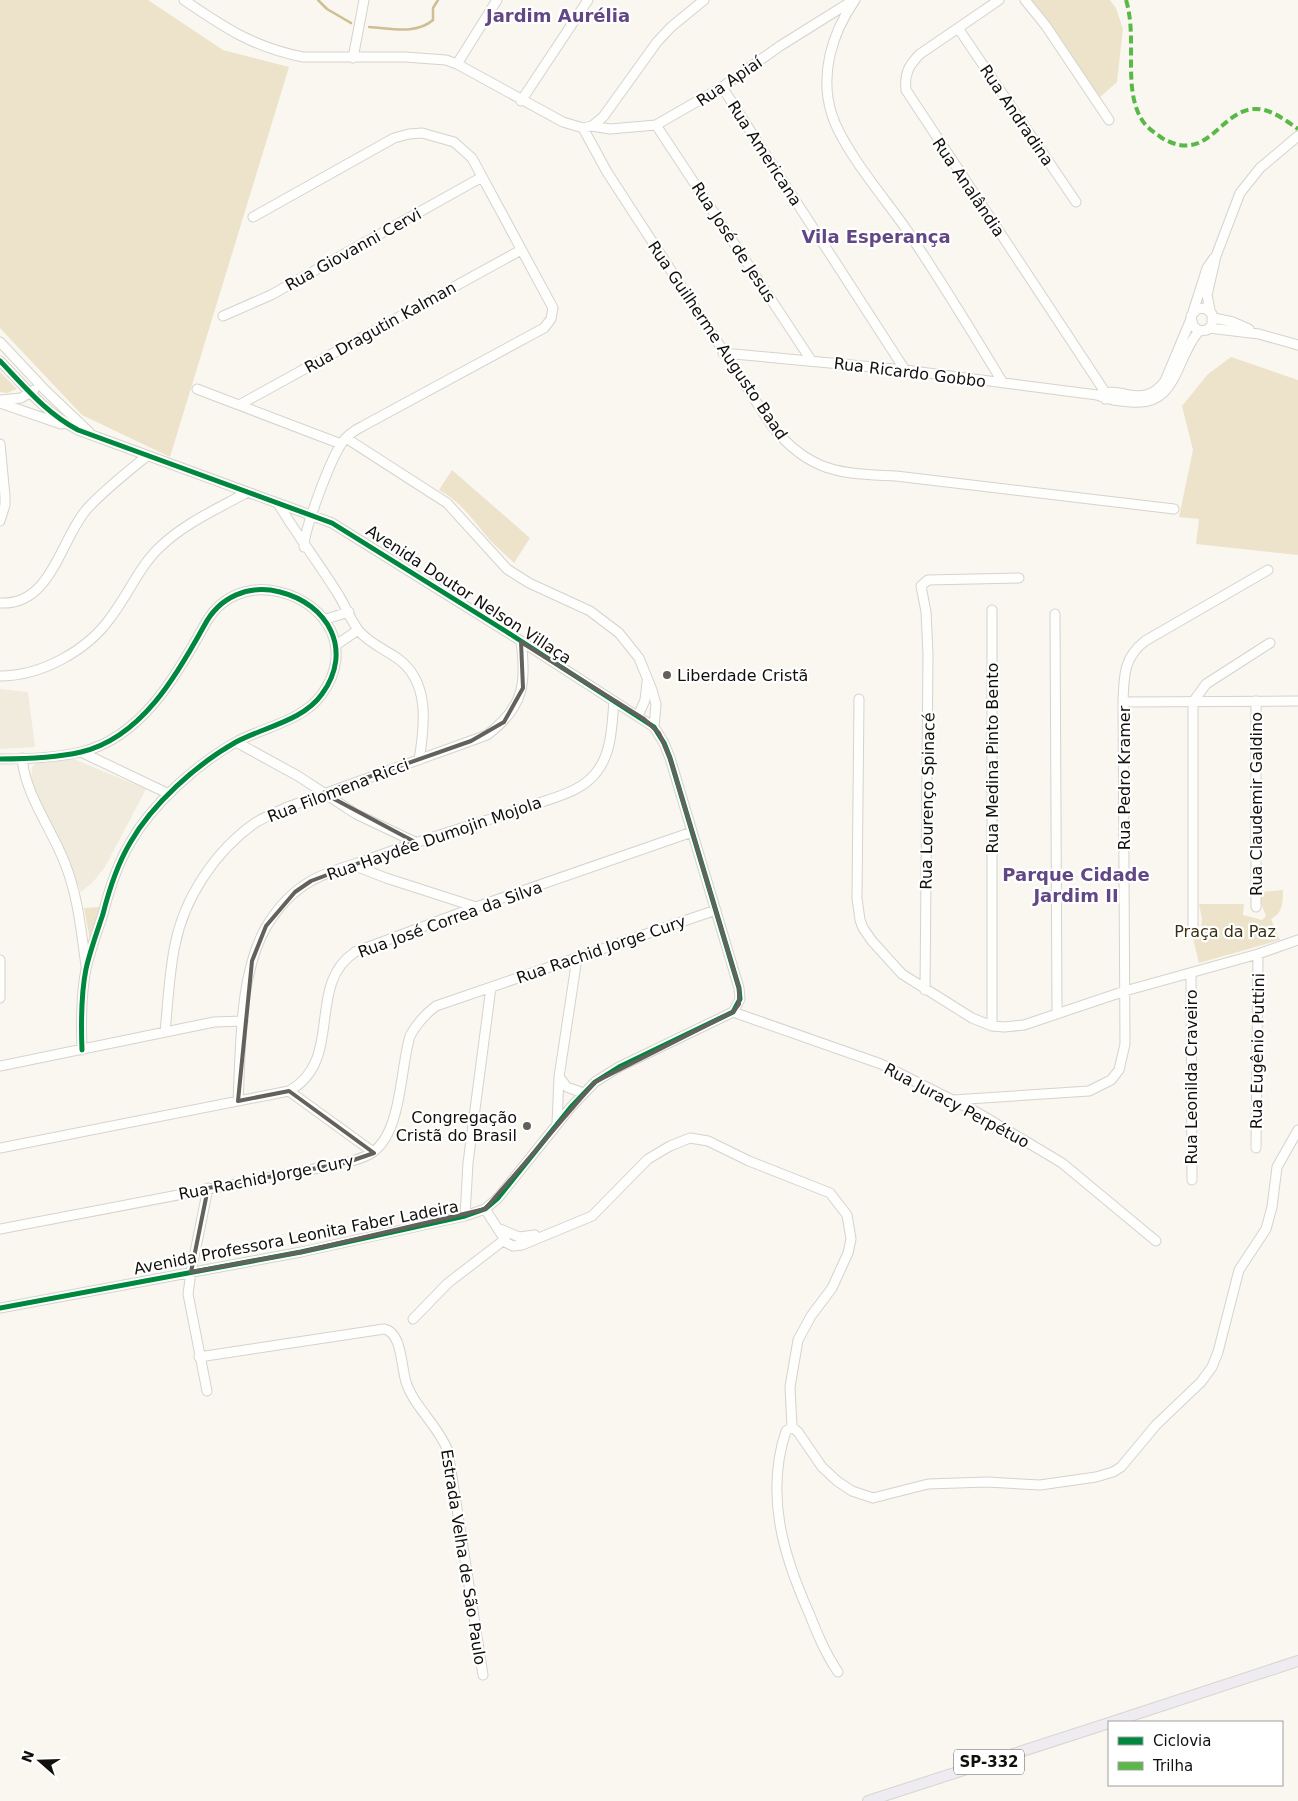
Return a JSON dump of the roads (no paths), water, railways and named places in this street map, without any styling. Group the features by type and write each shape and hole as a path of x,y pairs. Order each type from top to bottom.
{"main road":[{"name":"SP-332","path":"1116,1721 1298,1660"},
{"name":"SP-332","path":"868,1801 1108,1724"}],"street":[{"path":"184,0 234,34 270,49 303,57 422,58 458,64 498,0"},
{"path":"354,58 364,0"},
{"path":"521,100 588,0"},
{"path":"587,127 603,117 614,104 671,26 704,0"},
{"path":"855,0 840,22 830,52 827,75 831,114 840,134 905,228 1003,383"},
{"name":"Rua Apiaí","path":"458,64 563,122 587,127 610,128 656,125 722,87 780,46 855,0"},
{"name":"Rua Analândia","path":"999,0 920,54 911,63 905,81 906,90 1102,395"},
{"path":"1025,0 1046,26 1109,120"},
{"name":"Rua Andradina","path":"958,28 1076,202"},
{"name":"Rua Americana","path":"722,87 906,370"},
{"name":"Rua José de Jesus","path":"656,125 811,360"},
{"name":"Rua Guilherme Augusto Baad","path":"587,127 607,172 723,353 785,442 796,452 821,466 860,474 896,476 1174,509"},
{"path":"253,217 394,138 422,133 454,142 472,158 553,308 548,323 544,328 363,426 344,441 305,533 304,547"},
{"path":"1210,328 1212,314 1207,295 1216,256 1234,206 1248,181 1270,158 1298,136"},
{"name":"Rua Giovanni Cervi","path":"223,316 271,294 482,177"},
{"name":"Rua Dragutin Kalman","path":"239,405 521,250"},
{"path":"1163,389 1192,315 1207,268 1216,256"},
{"path":"1192,315 1201,308 1258,334"},
{"path":"1192,315 1193,326 1199,330"},
{"path":"1163,389 1175,376 1188,344 1199,330 1210,328 1258,334 1298,345"},
{"name":"Avenida Doutor Nelson Villaça","path":"0,342 50,395 92,434"},
{"name":"Rua Ricardo Gobbo","path":"723,353 906,370 1149,402 1163,389"},
{"name":"Avenida Doutor Nelson Villaça","path":"0,361 50,413 78,430 279,505 312,515 348,532 654,727 664,743 670,758 739,988 740,999 733,1012"},
{"path":"2,403 16,400 30,393 39,383"},
{"path":"197,389 344,441 447,503 507,569 529,583 590,611 605,621 628,642 639,658 656,704 654,727"},
{"path":"22,411 50,413 50,395"},
{"path":"2,403 78,430"},
{"path":"0,414 2,403"},
{"path":"0,444 5,496 5,505 0,521"},
{"path":"0,603 19,602 37,590 52,570 85,511 147,456"},
{"path":"0,676 20,675 37,670 79,649 102,630 158,548 191,524 246,493"},
{"path":"279,505 358,630 405,664 418,685 424,711 419,760"},
{"name":"Rua Pedro Kramer","path":"953,1100 1088,1091 1111,1080 1119,1070 1124,1058 1125,991 1124,674 1129,658 1135,649 1268,570"},
{"name":"Rua Lourenço Spinacé","path":"925,990 928,664 926,612 921,589 923,583 928,580 1019,578"},
{"path":"0,759 81,752 118,734 151,705 180,668 212,612 232,596 258,590 280,592 309,605 326,619 336,645 334,669 324,692 316,701 291,718 236,742 206,762 169,794 130,842 117,868 86,970"},
{"name":"Rua Medina Pinto Bento","path":"992,610 992,1026"},
{"path":"326,619 348,612"},
{"path":"1055,614 1057,1014"},
{"path":"336,645 358,630"},
{"name":"Rua Filomena Ricci","path":"165,1032 175,943 182,918 205,876 232,843 256,823 285,808 487,735 504,722 516,705 522,688 524,661 521,642"},
{"path":"1193,925 1193,702 1206,684 1270,643"},
{"path":"638,716 646,700 647,676"},
{"path":"859,699 857,898 860,920 872,941 902,974 972,1018 992,1026 1024,1025 1125,991 1191,974 1298,940"},
{"name":"Rua Haydée Dumojin Mojola","path":"238,1101 243,1021 252,961 266,926 278,910 295,892 311,881 415,842 515,811 583,785 599,769 605,757 614,701"},
{"name":"Rua Claudemir Galdino","path":"1256,701 1256,907"},
{"path":"1123,702 1298,701"},
{"path":"236,742 356,814 415,842"},
{"path":"81,752 169,794"},
{"path":"22,758 26,780 55,840 73,887 79,910 86,970 82,1050"},
{"name":"Rua José Correa da Silva","path":"0,1148 289,1091 306,1078 317,1060 330,986 338,967 344,959 368,946 692,832"},
{"path":"353,865 386,878 476,907"},
{"name":"Rua Rachid Jorge Cury","path":"0,1229 345,1163 373,1152 384,1140 392,1124 405,1051 416,1024 436,1006 716,910"},
{"name":"Rua Eugênio Puttini","path":"1256,1148 1258,954"},
{"path":"557,1124 558,1077 577,958"},
{"path":"0,960 0,998"},
{"name":"Rua Leonilda Craveiro","path":"1191,974 1192,1180"},
{"path":"466,1216 468,1163 491,987"},
{"name":"Avenida Professora Leonita Faber Ladeira","path":"0,1308 301,1252 466,1216 485,1209 508,1187 583,1093 599,1079 619,1067 733,1012"},
{"name":"Rua Juracy Perpétuo","path":"733,1012 881,1064 953,1100 1062,1163 1156,1241"},
{"path":"0,1066 214,1022 243,1021"},
{"path":"558,1077 567,1087 583,1093"},
{"path":"289,1091 373,1152"},
{"path":"485,1209 500,1229 504,1240 510,1245 516,1246 592,1216 648,1159 670,1146 690,1138 708,1141 830,1193 847,1215 850,1239 848,1253 832,1288 811,1316 798,1340 790,1386 792,1427 798,1432 822,1467 832,1478 852,1491 873,1498 928,1484 987,1482 1040,1485 1096,1477 1113,1472 1121,1467 1156,1426 1201,1382 1212,1367 1218,1352 1239,1270 1266,1229 1272,1207 1277,1168 1298,1130"},
{"path":"207,1391 188,1294 208,1188"},
{"path":"500,1229 519,1237 552,1232"},
{"path":"413,1319 448,1283 504,1240"},
{"name":"Estrada Velha de São Paulo","path":"199,1357 384,1329 394,1333 398,1341 401,1365 407,1385 437,1428 448,1450 483,1675"},
{"path":"792,1427 786,1431 776,1474 778,1515 793,1578 824,1649 838,1672"}],"waterway":[{"path":"318,0 327,9 351,23"},
{"path":"369,27 419,28 433,20 433,8 438,0"}],"place":[{"name":"Liberdade Cristã","path":"667,675"},
{"name":"Congregação Cristã do Brasil","path":"527,1126"}],"district":[{"name":"Jardim Aurélia","path":"558,16"},
{"name":"Vila Esperança","path":"876,237"},
{"name":"Parque Cidade Jardim II","path":"1076,885"}],"park label":[{"name":"Praça da Paz","path":"1225,931"}]}
